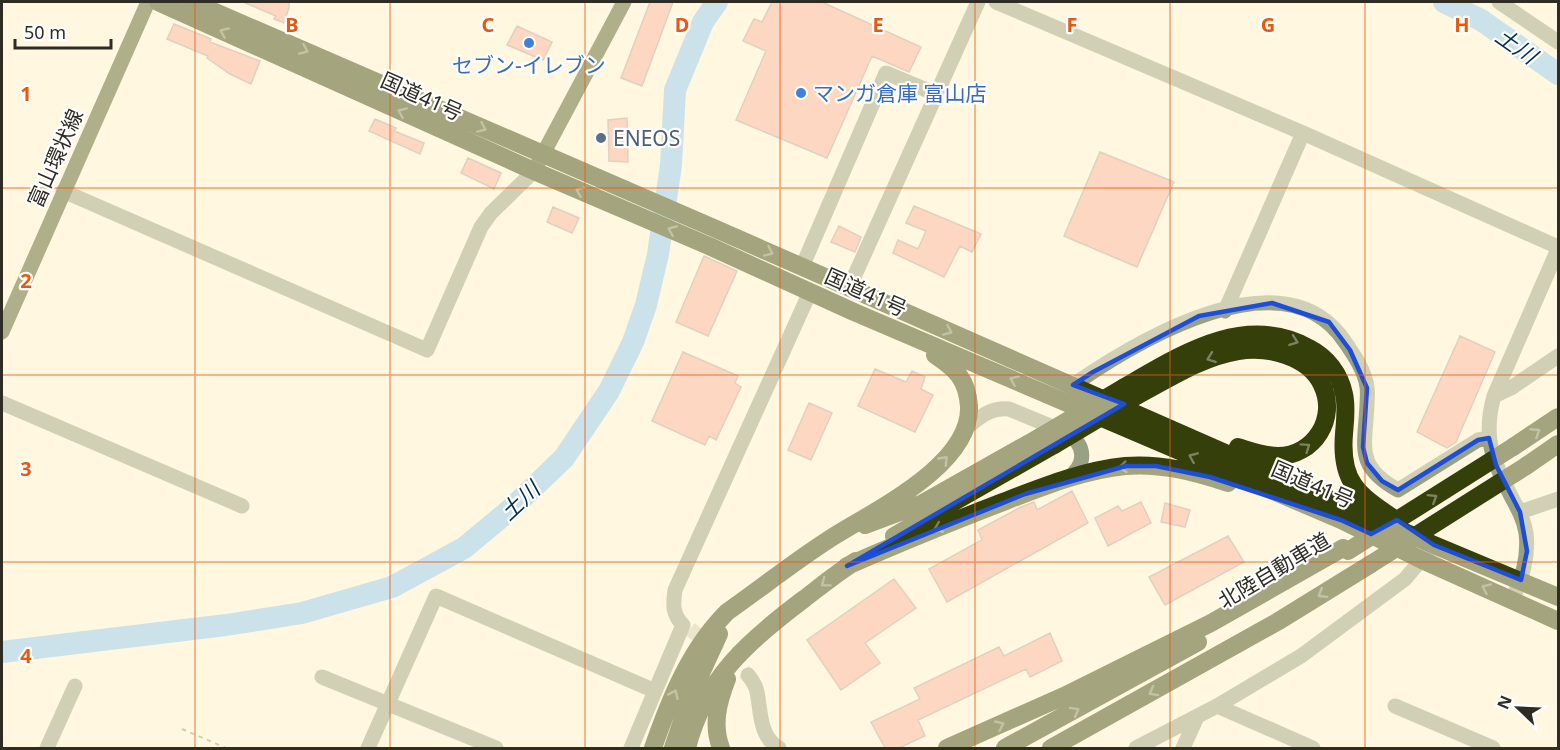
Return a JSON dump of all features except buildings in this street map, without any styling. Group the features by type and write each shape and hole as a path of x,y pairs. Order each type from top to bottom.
{"highway":[{"name":"国道41号","path":"158,2 534,171 638,205"},
{"name":"国道41号","path":"192,2 542,153 638,205 712,237 802,267 1558,597"},
{"name":"国道41号","path":"712,237 810,292 854,312 1341,520 1422,560 1558,621"},
{"path":"653,748 676,690 696,650 715,625 742,602 827,540 922,479 943,462 957,445 965,429 969,411 968,395 963,379 952,367 926,349 854,312"},
{"path":"687,748 700,710 714,686 729,664 765,627 848,566 1047,441 1131,392 1192,350 1227,338 1259,334 1273,335 1301,343 1324,358 1340,380 1346,405 1343,461 1351,482 1358,491 1381,510 1434,544"},
{"path":"1073,385 1264,455 1290,455 1306,448 1319,434 1328,408 1322,384 1315,374 1304,364 1273,351 1240,350 1201,362 1131,392"},
{"name":"北陸自動車道","path":"1005,748 1167,660 1346,549 1384,528 1558,417"},
{"path":"827,540 921,504 1047,441"},
{"path":"1051,748 1257,633 1371,564 1558,444"},
{"path":"848,566 979,511 1096,471 1126,466 1155,466 1184,470 1341,520"},
{"path":"947,748 1064,696 1200,628 1346,549"},
{"path":"673,748 705,661 729,618 742,602"},
{"path":"722,748 717,728 717,711 721,694 737,661 765,627"}],"main road":[{"name":"富山環状線","path":"2,332 148,2"},
{"path":"534,171 624,2"}],"street":[{"path":"849,288 978,2"},
{"path":"996,2 1303,134 1558,248 1494,396 1490,411 1489,438 1496,465 1520,512 1526,531 1527,551 1521,580 1512,600"},
{"path":"1499,2 1558,42"},
{"path":"802,267 886,74 936,94"},
{"path":"1225,311 1303,134"},
{"path":"63,191 427,350 481,227 491,213 534,171"},
{"path":"631,748 655,691 687,627 678,620 673,608 675,590 810,292"},
{"path":"1073,385 1147,340 1199,316 1251,303 1288,305 1329,322 1362,371 1367,388 1363,447 1367,463 1382,481 1398,490 1478,440 1489,438"},
{"path":"1494,396 1511,388 1558,356"},
{"path":"2,403 242,506"},
{"path":"965,429 982,415 1001,408 1009,409 1067,433 1080,445 1083,458 1076,472 1064,481"},
{"path":"1520,512 1558,498"},
{"path":"1136,748 1217,706 1301,656 1405,579 1434,544"},
{"path":"368,748 436,596 655,691"},
{"path":"748,675 757,690 759,714 764,731 774,746 778,748"},
{"path":"322,677 496,748"},
{"path":"47,748 75,686"},
{"path":"1217,706 1313,748"},
{"path":"1395,706 1493,748"},
{"path":"1183,748 1197,717"}],"path":[{"path":"182,729 226,748"}],"highlighted area":[{"path":"1272,303 1329,322 1350,350 1367,388 1363,447 1367,463 1382,481 1398,490 1478,440 1489,438 1496,465 1520,512 1527,551 1521,580 1434,545 1397,520 1371,534 1341,520 1210,477 1156,466 1126,466 1025,494 847,566 1124,404 1073,385 1093,372 1199,316"}],"waterway":[{"name":"土川","path":"2,652 226,625 302,613 392,587 464,548 512,508 564,458 609,391 633,342 646,305 658,254 671,165 675,90 703,22 717,2"},
{"name":"土川","path":"1444,2 1481,20 1558,74"}],"tunnel":[{"path":"690,629 748,675"}],"place":[{"name":"セブン-イレブン","path":"529,43"},
{"name":"マンガ倉庫 富山店","path":"801,93"},
{"name":"ENEOS","path":"601,138"}]}
